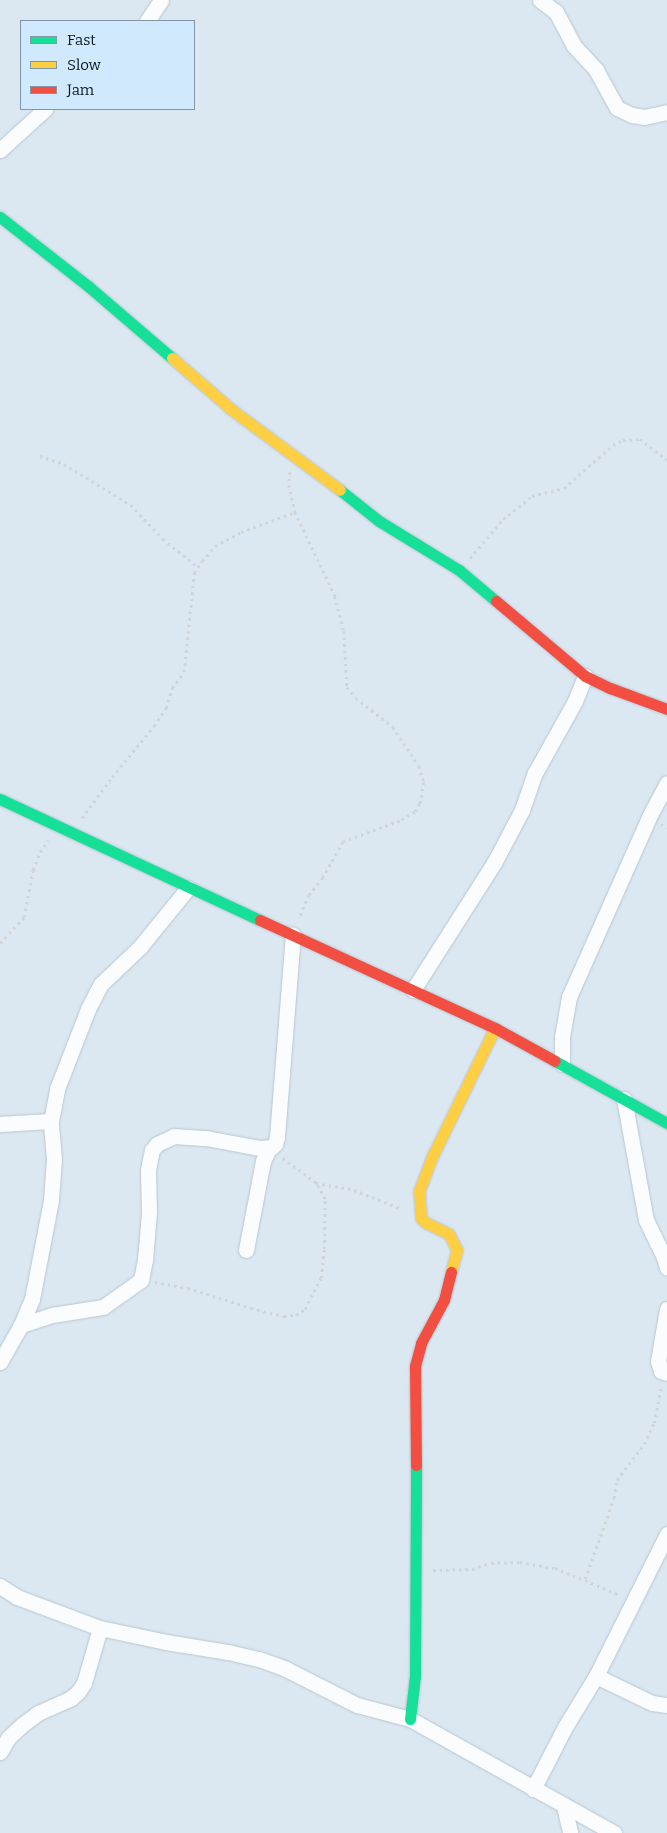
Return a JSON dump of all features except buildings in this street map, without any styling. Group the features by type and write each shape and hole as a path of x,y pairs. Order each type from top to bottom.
{"street":[{"path":"148,20 161,0"},
{"path":"540,0 556,12 574,46 596,70 618,108 632,116 644,117 667,112"},
{"path":"0,150 44,110"},
{"path":"0,217 88,286 232,410 290,451 379,521 459,570 585,676 610,688 667,709"},
{"path":"413,990 494,863 522,810 536,773 576,701 585,676"},
{"path":"562,1064 562,1037 569,997 646,824 667,783"},
{"path":"0,799 188,888 495,1028 667,1123"},
{"path":"0,1362 21,1325 32,1299 51,1200 54,1160 51,1121 57,1089 88,1009 101,984 140,947 188,888"},
{"path":"246,1250 263,1161 277,1137 292,935"},
{"path":"410,1719 415,1676 415,1366 421,1343 444,1300 457,1250 449,1234 426,1223 421,1218 419,1210 420,1191 432,1155 495,1028"},
{"path":"624,1099 646,1220 664,1257 667,1268"},
{"path":"0,1124 51,1121"},
{"path":"21,1325 52,1315 103,1307 141,1280 146,1260 149,1212 148,1170 152,1150 157,1144 174,1136 206,1138 270,1148"},
{"path":"664,1372 658,1361 667,1309"},
{"path":"533,1789 565,1727 596,1676 667,1534"},
{"path":"0,1586 17,1597 100,1628 258,1659 286,1669 357,1705 410,1719 614,1833"},
{"path":"0,1752 8,1738 22,1724 38,1713 71,1698 78,1692 84,1683 100,1628"},
{"path":"596,1676 652,1703 667,1705"},
{"path":"564,1806 570,1833"}],"path":[{"path":"459,570 503,519 532,496 564,488 613,445 623,440 640,440 667,459"},
{"path":"290,451 289,485 295,512 334,596 344,631 347,687 356,698 392,727 419,766 424,782 420,804 415,812 400,821 342,842 323,878 309,894 292,935"},
{"path":"40,456 64,464 131,505 163,539 198,567"},
{"path":"72,833 112,777 154,726 166,708 172,688 184,672 191,615 190,598 194,573 198,567 215,546 241,532 295,512"},
{"path":"0,943 22,921 33,870 40,852 61,828"},
{"path":"270,1148 294,1169 316,1183 354,1190 421,1218"},
{"path":"141,1280 188,1288 251,1308 284,1316 296,1315 305,1309 321,1278 326,1213 325,1200 316,1183"},
{"path":"585,1579 614,1498 617,1480 644,1444 654,1423 664,1372"},
{"path":"416,1571 472,1569 490,1563 520,1562 555,1568 634,1601"}],"traffic: fast":[{"path":"0,217 88,286 172,358"},
{"path":"340,490 379,521 459,570 496,601"},
{"path":"0,799 260,920"},
{"path":"555,1061 667,1123"},
{"path":"410,1719 415,1676 416,1465"}],"traffic: slow":[{"path":"172,358 232,410 340,490"},
{"path":"451,1272 457,1250 449,1234 426,1223 421,1218 419,1191 433,1155 495,1028"}],"traffic: jam":[{"path":"496,601 585,676 610,688 667,709"},
{"path":"260,920 495,1028 555,1061"},
{"path":"416,1465 415,1366 421,1343 444,1300 451,1272"}]}
